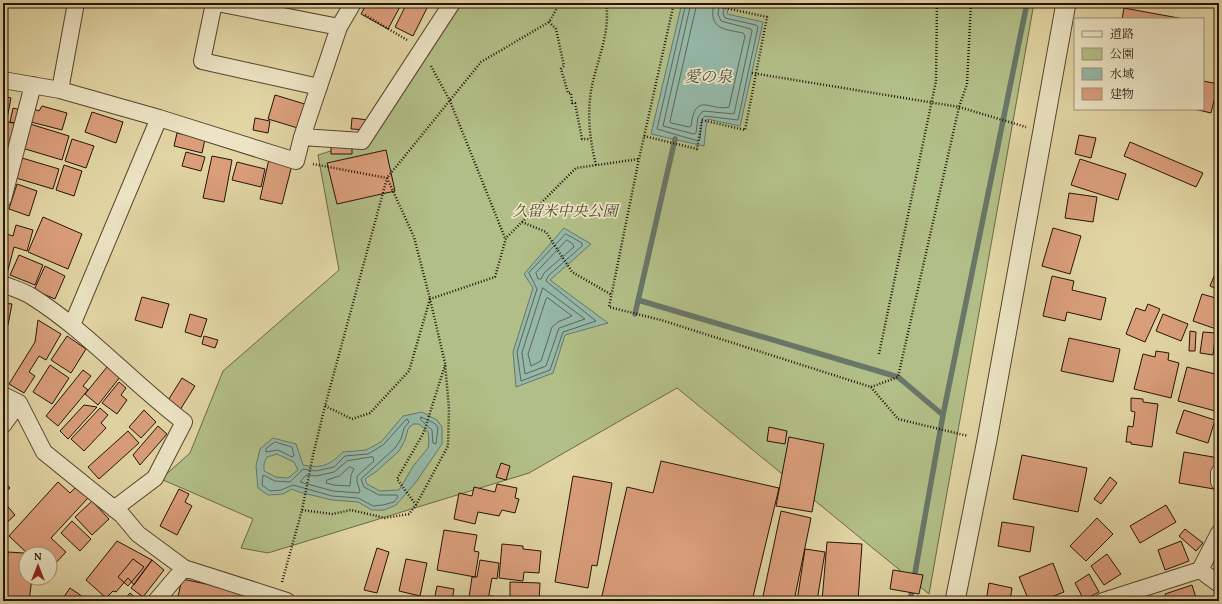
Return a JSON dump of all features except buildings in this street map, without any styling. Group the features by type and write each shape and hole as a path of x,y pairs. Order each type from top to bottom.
{"street":[{"path":"60,90 76,3"},
{"path":"214,3 202,61 319,87"},
{"path":"217,3 339,27"},
{"path":"302,137 362,141 452,3"},
{"path":"955,601 987,440 1042,129 1066,3"},
{"path":"3,80 60,90 159,118 296,161 302,137 339,27 352,5"},
{"path":"3,199 32,85"},
{"path":"72,325 159,118"},
{"path":"3,284 30,295 72,325 150,395 184,422 154,478 114,509"},
{"path":"3,395 19,403 44,452 122,515 138,534 184,568 281,600"},
{"path":"3,425 19,403"},
{"path":"1219,473 1219,482"},
{"path":"1103,601 1200,570 1219,533"},
{"path":"156,601 184,568"},
{"path":"1200,570 1219,584"}],"path":[{"path":"281,600 313,455 387,178 481,62 548,22 560,3"},
{"path":"596,165 590,139 591,92 606,32 606,3"},
{"path":"674,3 639,159 609,308 662,320 871,387 898,419 987,440"},
{"path":"644,136 697,149 702,120 745,130 767,16 721,7 722,3"},
{"path":"879,354 936,81 937,3"},
{"path":"871,387 898,377 959,107 967,84 971,3"},
{"path":"352,5 422,49 450,101 506,238"},
{"path":"548,22 556,28 564,66 561,69 572,103 575,103 582,139 590,139"},
{"path":"752,73 959,107 1019,127 1042,129"},
{"path":"430,298 495,277 506,238 576,168 639,159"},
{"path":"296,161 387,178"},
{"path":"302,510 332,514 351,510 385,518 409,514 416,505 448,446 449,409 445,363 414,237 387,178"},
{"path":"522,222 546,232 572,272 612,295"},
{"path":"326,406 352,419 370,413 409,371 430,298"},
{"path":"416,505 397,479 424,432 445,363"}],"green space":[{"name":"久留米中央公園","path":"455,3 1034,3 929,594 677,388 529,473 268,553 241,548 253,519 161,479 190,453 223,371 339,270 318,155 362,141"}],"water":[{"name":"愛の泉","path":"682,3 729,3 727,14 763,22 740,126 707,119 704,146 651,134"},
{"path":"564,228 591,244 550,280 608,323 565,335 553,373 516,387 513,352 533,288 524,274"},
{"path":"422,412 437,420 442,427 442,444 416,482 396,505 384,510 372,510 358,502 332,500 292,489 283,494 268,495 258,488 256,466 260,449 273,438 296,444 303,465 320,466 334,460 343,452 366,450 381,442 403,416","holes":["413,424 419,424 428,432 428,448 414,465 399,490 380,491 367,484 365,479 377,471 399,451 405,440 408,429","277,454 294,462 298,470 288,478 276,477 264,471 264,464 267,457"]}],"waterway":[{"path":"910,601 943,415 1027,3"},
{"path":"635,314 675,139"},
{"path":"638,300 898,377 943,415"}]}
